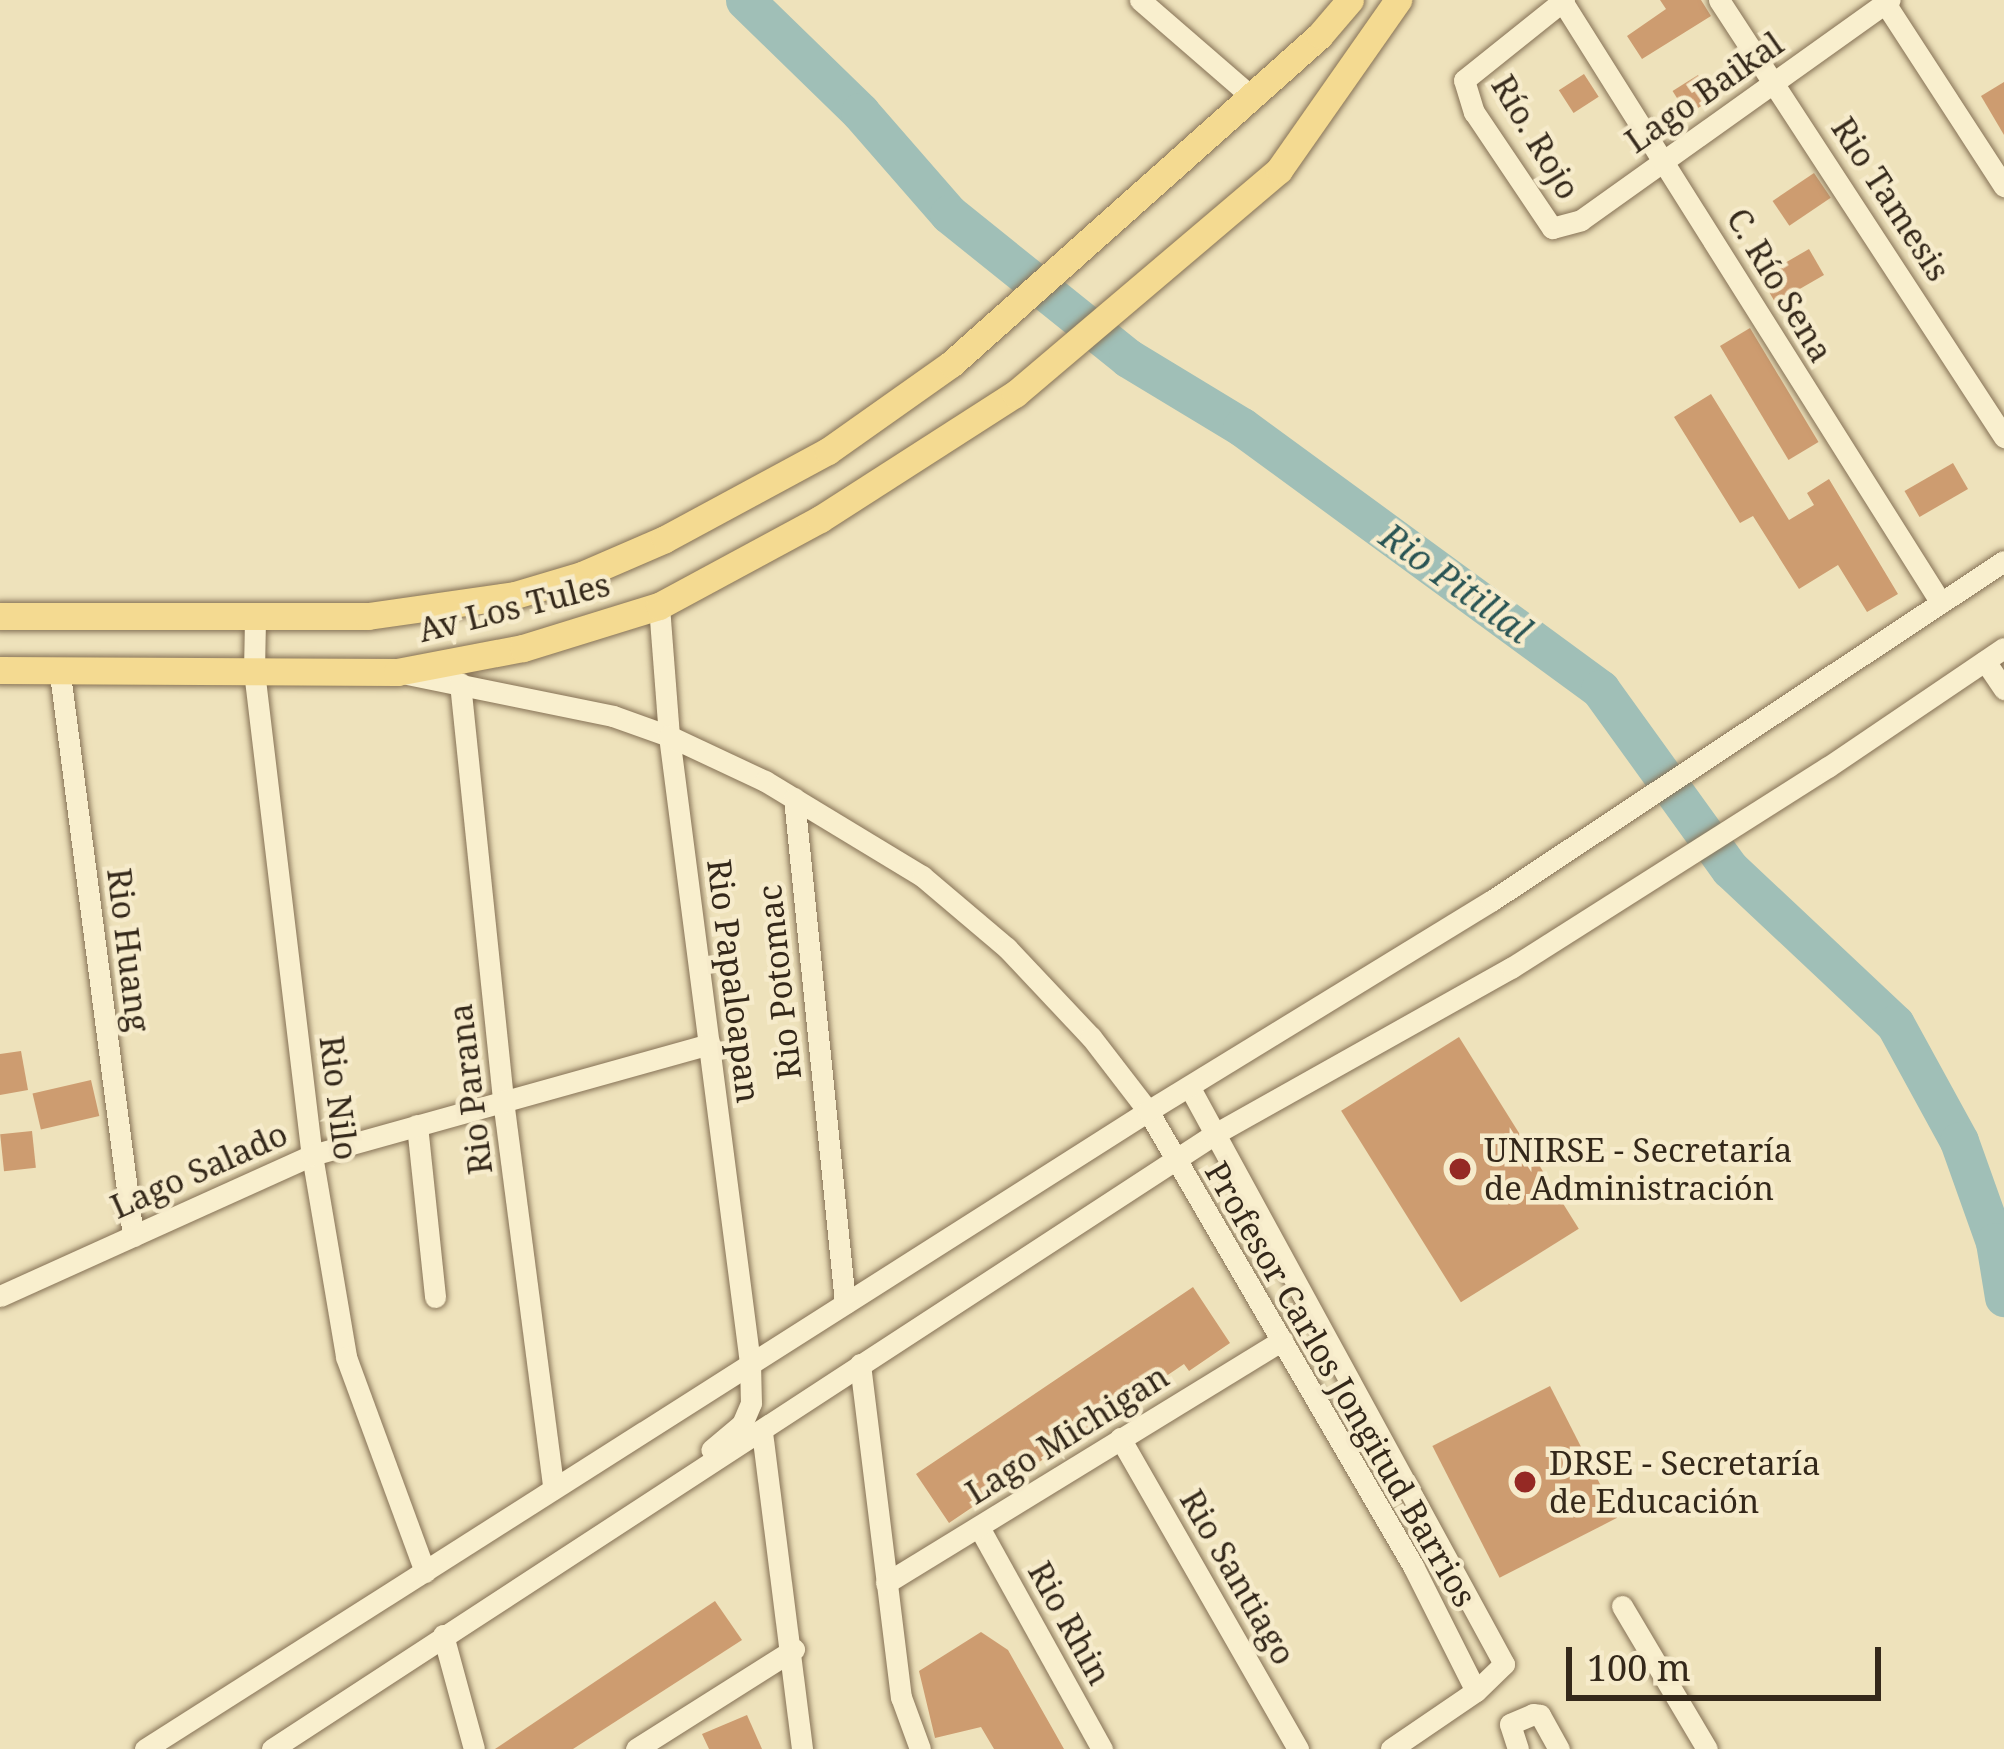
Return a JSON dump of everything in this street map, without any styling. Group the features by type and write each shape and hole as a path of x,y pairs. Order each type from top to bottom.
{"main road":[{"name":"Av Los Tules","path":"0,616 368,616 515,595 582,574 741,501 828,451 951,364 1251,96 1350,0"},
{"name":"Av Los Tules","path":"0,670 60,674 397,672 523,648 659,606 820,519 1015,394 1279,170 1398,0"}],"street":[{"path":"1140,0 1251,96"},
{"name":"Rio Tamesis","path":"1719,0 2004,436"},
{"name":"Río. Rojo","path":"1552,228 1484,128 1464,80 1563,1"},
{"name":"C. Río Sena","path":"1563,1 1940,603"},
{"path":"1886,1 2004,186"},
{"name":"Lago Baikal","path":"1552,228 1581,220 1886,1"},
{"path":"145,1749 1148,1111 1491,901 2004,561"},
{"name":"Rio Papaloapan","path":"635,1509 742,1424 752,1403 669,736 659,606"},
{"name":"Rio Nilo","path":"255,619 254,671 312,1155 346,1357 425,1572"},
{"path":"272,1749 1213,1135 1535,953 1995,655 2004,689"},
{"name":"Profesor Carlos Jongitud Barrios","path":"397,672 614,716 669,736 794,798 922,876 1007,948 1091,1037 1148,1111 1413,1566 1476,1691 1504,1664 1190,1088"},
{"name":"Rio Huang","path":"60,674 133,1235"},
{"name":"Rio Parana","path":"460,683 503,1100 554,1487"},
{"name":"Rio Potomac","path":"794,798 845,1303"},
{"name":"Lago Salado","path":"0,1296 312,1155 710,1044"},
{"path":"418,1125 435,1298"},
{"name":"Lago Michigan","path":"886,1583 1282,1340"},
{"path":"860,1364 901,1697 920,1749"},
{"path":"762,1432 794,1649 802,1749"},
{"name":"Rio Santiago","path":"1120,1438 1298,1749"},
{"name":"Rio Rhin","path":"980,1529 1102,1749"},
{"path":"1413,1566 1444,1550"},
{"path":"1622,1606 1707,1749"},
{"path":"443,1635 475,1749"},
{"path":"636,1749 794,1649"},
{"path":"1391,1749 1476,1691"},
{"path":"1514,1742 1510,1724 1526,1714 1540,1715 1559,1749"}],"building":[{"path":"1660,0 1701,0 1711,16 1642,59 1627,36 1666,9"},
{"path":"1584,74 1599,97 1574,113 1559,90"},
{"path":"1698,75 1713,99 1687,115 1673,91"},
{"path":"2004,82 2004,135 1981,96"},
{"path":"1814,173 1831,198 1789,226 1773,201"},
{"path":"1809,249 1824,275 1776,303 1761,277"},
{"path":"1750,328 1819,442 1788,460 1720,346"},
{"path":"1711,394 1789,520 1814,505 1807,493 1829,479 1898,594 1867,612 1838,565 1799,589 1753,516 1740,523 1674,417"},
{"path":"1953,463 1968,489 1920,517 1905,491"},
{"name":"UNIRSE - Secretaría de Administración","path":"1459,1037 1579,1229 1461,1302 1341,1111"},
{"path":"21,1051 28,1090 0,1095 0,1054"},
{"path":"91,1080 99,1116 41,1130 33,1093"},
{"path":"32,1131 36,1168 4,1171 0,1134"},
{"path":"1193,1287 1230,1343 1189,1371 1184,1364 949,1523 916,1474"},
{"name":"DRSE - Secretaría de Educación","path":"1550,1386 1617,1518 1500,1578 1432,1446"},
{"path":"715,1601 742,1640 573,1749 495,1749"},
{"path":"981,1632 1008,1650 1064,1749 994,1749 981,1727 935,1738 919,1671"},
{"path":"747,1715 762,1749 709,1749 702,1734"}],"waterway":[{"name":"Rio Pitillal","path":"745,0 860,112 949,214 1128,358 1242,427 1600,689 1730,869 1895,1024 1959,1141 1995,1242 2004,1297"}],"place":[{"name":"UNIRSE - Secretaría de Administración","path":"1460,1169"},
{"name":"DRSE - Secretaría de Educación","path":"1525,1482"}]}
